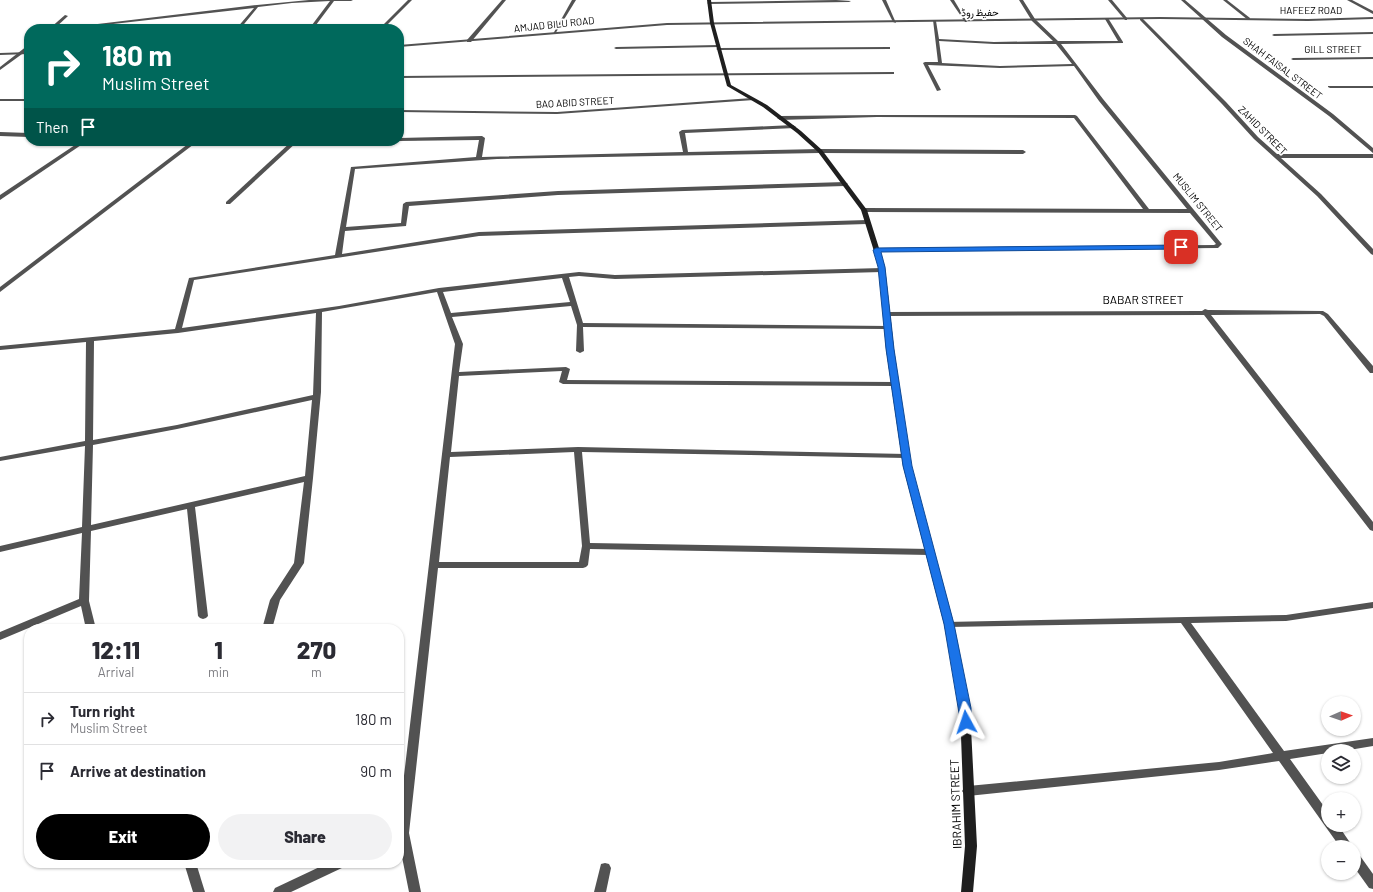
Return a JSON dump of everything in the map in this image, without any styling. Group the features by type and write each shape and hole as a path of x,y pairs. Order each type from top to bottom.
{"main road":[{"name":"IBRAHIM STREET","path":"709,2 712,23 729,86 765,106 793,127 820,151 864,210 882,270 886,314 907,466 949,624 965,708 970,846 967,892"}],"street":[{"path":"315,24 333,0"},
{"path":"101,24 292,2 351,0"},
{"path":"386,24 410,0"},
{"path":"469,41 504,0"},
{"path":"554,33 574,0"},
{"path":"884,0 895,22"},
{"path":"952,0 966,21"},
{"name":"MUSLIM STREET","path":"876,250 1216,247 1219,244 1101,100 1058,43 1033,20 1021,0"},
{"path":"1110,0 1126,19"},
{"name":"SHAH FAISAL STREET","path":"1182,0 1203,19 1331,115 1373,151"},
{"path":"1225,0 1249,19"},
{"path":"1349,0 1373,13"},
{"path":"709,2 849,1"},
{"path":"242,24 257,6"},
{"path":"57,24 66,16"},
{"name":"HAFEEZ ROAD","path":"1249,19 1308,20 1373,18"},
{"path":"937,40 994,43 1121,42 1107,19"},
{"name":"ZAHID STREET","path":"1141,19 1224,102 1256,138 1319,195 1373,253"},
{"name":"حفیظ روڈ","path":"712,23 1249,19"},
{"path":"934,21 940,64"},
{"name":"AMJAD BILU ROAD","path":"404,46 630,26 712,23"},
{"name":"HAFEEZ ROAD","path":"1274,35 1373,33"},
{"path":"616,48 888,48"},
{"path":"0,69 24,51"},
{"path":"0,54 21,53"},
{"name":"GILL STREET","path":"1293,59 1373,58"},
{"path":"939,90 925,63 1000,67 1075,66"},
{"path":"404,77 892,73"},
{"path":"1330,87 1373,87"},
{"name":"BAO ABID STREET","path":"404,111 557,114 752,99"},
{"path":"0,100 24,100"},
{"path":"780,118 877,116 1075,117 1147,211"},
{"path":"686,154 682,132 793,127"},
{"path":"0,134 24,135"},
{"path":"404,140 482,138 479,158"},
{"path":"0,198 77,146"},
{"path":"0,290 188,146"},
{"path":"228,203 290,146"},
{"path":"338,257 353,168 479,158 820,151 1023,152"},
{"path":"1276,156 1373,156"},
{"path":"343,229 404,225 406,204 558,193 845,184"},
{"path":"864,210 1193,211"},
{"path":"178,331 191,279 479,234 868,222"},
{"path":"0,348 178,331 320,311 439,290 579,274 614,277 882,270"},
{"path":"565,276 580,325 580,350"},
{"path":"404,809 459,344 439,290"},
{"path":"448,315 574,304"},
{"path":"268,624 275,600 299,563 309,478 316,397 320,311"},
{"path":"1205,311 1373,528"},
{"name":"BABAR STREET","path":"886,314 1205,311 1321,312 1326,315 1373,371"},
{"path":"580,325 888,327"},
{"path":"89,624 84,601 89,443 90,340"},
{"path":"456,374 566,369 563,382 895,384"},
{"path":"0,459 177,427 316,397"},
{"path":"446,455 578,449 906,456"},
{"path":"434,564 583,565 586,546 578,449"},
{"path":"0,549 309,478"},
{"path":"191,505 203,616"},
{"path":"586,546 930,552"},
{"path":"29,624 84,601"},
{"path":"949,624 1286,618 1373,605"},
{"path":"1184,621 1321,811"},
{"path":"0,636 24,626"},
{"path":"968,791 1219,766 1373,742"},
{"path":"404,846 415,892"},
{"path":"1361,867 1373,884"},
{"path":"192,868 199,892"},
{"path":"279,892 329,868"},
{"path":"600,892 605,868"}],"route":[{"path":"966,722 965,708 949,624 907,466 890,349 882,267 876,250 1181,247"}]}
